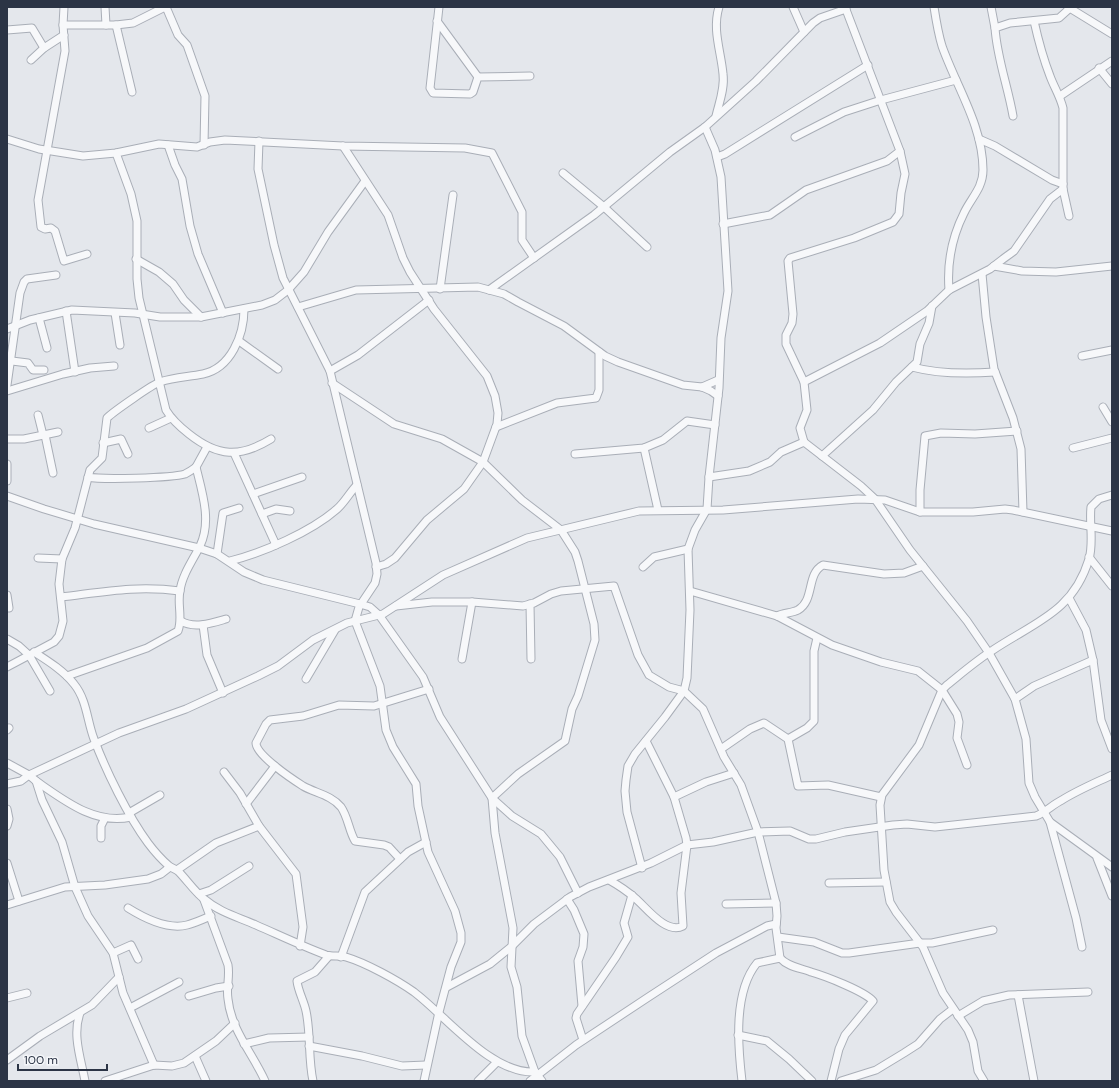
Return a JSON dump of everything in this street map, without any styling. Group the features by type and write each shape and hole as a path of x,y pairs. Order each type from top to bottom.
{"street":[{"path":"64,7 63,25 66,51 38,200 41,227 45,229 51,228 55,231 64,261 87,254"},
{"path":"105,7 106,25"},
{"path":"63,25 116,25 133,23 165,7 178,35 187,46 205,96 204,145"},
{"path":"439,7 431,90 435,93 470,94 473,92 478,77"},
{"path":"716,116 724,75 716,28 719,7"},
{"path":"793,7 804,32"},
{"path":"934,7 939,34 979,139 982,156 982,179 979,189 964,211 956,230 949,267 949,290"},
{"path":"991,7 996,44 1010,95 1013,116"},
{"path":"489,290 604,206 670,152 705,127 756,81 804,32 820,18 845,8 900,151 905,174 900,193 899,214 893,222 854,238 790,258 788,261 793,314 792,323 786,335 786,344 804,382 807,410 800,428 804,442 875,499 923,566 967,621 989,653 1015,699 1026,739 1028,773 1031,790 1050,822 1076,918 1082,947"},
{"path":"995,28 1010,23 1059,18 1069,8 1112,34"},
{"path":"437,21 478,77"},
{"path":"1034,21 1045,64 1052,83 1060,96 1064,125 1063,186 1069,216"},
{"path":"116,25 132,92"},
{"path":"7,30 32,28 44,48"},
{"path":"31,60 44,48 64,35"},
{"path":"1060,96 1112,60"},
{"path":"717,157 732,150 868,65"},
{"path":"1099,68 1112,84"},
{"path":"478,77 530,76"},
{"path":"795,136 844,112 881,100 956,80"},
{"path":"642,868 627,812 625,791 628,766 635,754 684,691 689,655 690,591 688,549 695,530 707,509 718,396 721,338 728,291 723,224 723,198 717,157 705,127"},
{"path":"7,139 23,145 83,156 116,153 159,144 197,147 218,140 343,146 465,148 492,153 522,212 522,240 534,258"},
{"path":"979,139 1008,152 1063,186"},
{"path":"259,141 258,169 274,246 288,290 330,371 376,567 377,574 375,582 360,604 355,621 380,686 386,730 393,747 416,784 418,806 426,842 437,872 455,912 461,933 461,942 451,967 439,1012 426,1065 424,1081"},
{"path":"168,145 182,179 190,226 198,254 223,313"},
{"path":"343,146 388,215 403,258 422,289 487,376 495,396 498,413 496,427 484,462 464,489 423,524 401,552 386,564 376,567"},
{"path":"723,224 770,215 806,190 887,161 900,151"},
{"path":"116,153 131,194 136,221 136,259 139,298 153,349 158,382 166,410 171,418 207,447 218,451 234,453 250,449 271,439"},
{"path":"563,173 604,206 647,247"},
{"path":"7,329 66,311 86,309 115,313 135,313 144,316 201,317 244,309 275,300 288,290 304,272 328,232 365,181"},
{"path":"804,382 880,343 932,306 949,290 982,274 1014,251 1050,199 1063,186"},
{"path":"440,289 453,195"},
{"path":"136,259 165,276 201,317"},
{"path":"994,266 1022,271 1056,272 1112,266"},
{"path":"982,274 987,330 995,372 1017,432 1021,449 1023,512"},
{"path":"7,385 12,361 20,293 26,280 56,275"},
{"path":"298,307 356,290 478,287 504,294 564,326 599,352 618,362 683,384 702,387 718,396"},
{"path":"330,371 343,366 371,346 403,318 429,300"},
{"path":"822,456 873,410 917,362 920,344 929,323 932,306"},
{"path":"7,667 57,639 63,621 59,584 62,559 76,528 90,470 102,458 106,418 158,382 213,371 233,351 239,341 244,309"},
{"path":"66,311 75,372"},
{"path":"115,313 120,345"},
{"path":"39,318 47,348"},
{"path":"239,341 278,369"},
{"path":"1082,356 1112,350"},
{"path":"496,427 557,403 596,398 599,390 599,352"},
{"path":"12,361 28,363 32,370 44,370"},
{"path":"7,391 90,368 114,366"},
{"path":"912,367 958,373 995,372"},
{"path":"702,387 718,380"},
{"path":"332,383 394,424 442,439 484,462 522,500 561,530 575,552 594,624 594,640 578,696 572,708 565,741 518,774 492,798"},
{"path":"1103,407 1110,413 1112,422"},
{"path":"38,415 53,473"},
{"path":"149,428 171,418"},
{"path":"575,454 644,448 663,440 687,421 715,425"},
{"path":"7,439 24,439 58,432"},
{"path":"920,512 920,490 925,436 942,433 975,434 1017,432"},
{"path":"1073,448 1112,438"},
{"path":"103,443 121,439 128,454"},
{"path":"709,477 749,471 770,462 781,452 804,442"},
{"path":"88,477 102,478 183,474 196,467 207,447"},
{"path":"644,448 658,510"},
{"path":"234,453 276,545"},
{"path":"7,464 7,481"},
{"path":"67,676 147,648 178,631 180,621 180,591 184,576 199,548 204,529 205,508 196,467"},
{"path":"253,494 302,477"},
{"path":"230,562 250,556 276,545 328,516 339,507 347,494 357,485"},
{"path":"984,1081 978,1071 973,1042 968,1030 942,994 920,943 890,902 882,850 881,797 886,788 919,745 942,690 989,653 1053,612 1069,598 1084,571 1089,557 1091,539 1091,507 1099,499 1112,494"},
{"path":"7,496 78,519 127,532 199,548 217,554 244,572 269,582 370,607 379,615 423,677 440,717 492,798 512,816 541,834 560,857 578,893"},
{"path":"7,784 21,781 29,775 96,744 223,693 278,666 313,640 355,621 379,615 396,606 414,592 443,575 488,556 516,541 628,513 658,510 724,510 840,500 875,499 885,500 920,512 974,512 1005,509 1090,525 1112,531"},
{"path":"217,554 223,512 239,508"},
{"path":"262,514 276,509 290,511"},
{"path":"1091,539 1102,529"},
{"path":"643,567 654,557 688,549"},
{"path":"1089,557 1112,586"},
{"path":"38,558 62,559"},
{"path":"777,616 797,610 801,607 806,601 814,572 823,565 884,574 904,572 923,566"},
{"path":"396,606 432,602 472,602 512,606 530,604 551,594 614,586 635,648 649,675 669,687 684,691 703,709 721,749 747,800 758,832 776,903 776,924 780,958 785,963 820,975 862,994 873,1001 844,1035 831,1081"},
{"path":"61,597 123,588 160,588 180,591"},
{"path":"690,591 777,616 817,638 864,657 918,670 942,690 958,717 957,738 967,765"},
{"path":"7,595 8,608"},
{"path":"1069,598 1084,623 1093,660 1101,720 1112,749"},
{"path":"462,659 472,602"},
{"path":"530,604 531,659"},
{"path":"180,621 203,625 226,619"},
{"path":"203,625 207,655 223,693"},
{"path":"306,678 335,629"},
{"path":"788,739 807,728 814,721 814,651 817,638"},
{"path":"7,639 67,676 80,692 96,744 130,815 148,842 202,897 217,908 300,946 329,956 341,957 366,966 390,978 412,991 439,1012 470,1042 497,1062 520,1070 536,1073"},
{"path":"31,653 50,691"},
{"path":"1015,699 1034,686 1093,660"},
{"path":"400,859 389,847 384,845 355,841 341,807 322,794 304,786 275,766 256,746 257,740 268,722 303,716 339,705 369,706 383,704 429,689"},
{"path":"721,749 760,724 768,725 788,739 798,786 828,785 881,797"},
{"path":"609,880 632,896 659,921 674,928 683,926 681,893 687,845 674,797 646,741"},
{"path":"7,763 29,775 72,806 105,818 121,820 160,795"},
{"path":"246,804 275,766"},
{"path":"224,772 240,792 258,826 296,874 303,927 300,946"},
{"path":"674,797 706,782 734,773"},
{"path":"447,986 490,964 511,947 534,924 567,899 609,880 642,868 687,845 713,842 758,832 790,831 809,839 816,839 882,826 906,824 935,827 1036,816 1045,812 1061,800 1112,775"},
{"path":"36,781 42,800 62,842 75,887 88,916 113,953 121,989 154,1065"},
{"path":"492,798 495,832 513,928 511,967 517,986 522,1036 536,1073 542,1081"},
{"path":"7,810 9,819 7,826"},
{"path":"101,838 101,826 105,818"},
{"path":"1050,822 1097,858 1112,867"},
{"path":"7,905 59,888 105,885 148,879 173,868 216,843 258,826"},
{"path":"341,957 366,892 408,852 426,842"},
{"path":"1097,858 1112,896"},
{"path":"7,863 19,901"},
{"path":"202,897 249,866"},
{"path":"829,883 886,882"},
{"path":"583,1040 576,1018 577,1014 628,937 624,923 632,896"},
{"path":"202,897 210,914 228,965 230,975 228,998 235,1023 244,1044 265,1081"},
{"path":"567,899 577,916 584,934 583,947 578,960 582,1006"},
{"path":"726,904 776,903"},
{"path":"128,908 153,921 187,926 210,914 217,908"},
{"path":"530,1081 536,1073 583,1040 716,953 767,926 776,924"},
{"path":"778,936 814,942 842,953 849,954 920,943 932,943 993,930"},
{"path":"113,953 130,946 138,959"},
{"path":"312,1081 306,1011 297,981 315,972 329,956"},
{"path":"742,1081 738,1035 745,990 754,966 760,961 780,958"},
{"path":"7,1060 40,1036 80,1014 92,1005 119,977"},
{"path":"130,1008 179,982"},
{"path":"189,996 216,988 229,986"},
{"path":"958,1016 983,1001 1018,995 1088,992"},
{"path":"7,998 27,994"},
{"path":"1018,995 1034,1081"},
{"path":"841,1081 876,1070 918,1044 940,1019 953,1009"},
{"path":"80,1014 77,1022 77,1036 85,1081"},
{"path":"108,1081 154,1065 172,1066 184,1063 216,1041 235,1023"},
{"path":"738,1035 767,1041 812,1081"},
{"path":"244,1044 268,1038 309,1037"},
{"path":"309,1046 362,1056 402,1066 426,1065"},
{"path":"195,1056 206,1081"},
{"path":"478,1081 497,1062"}]}
